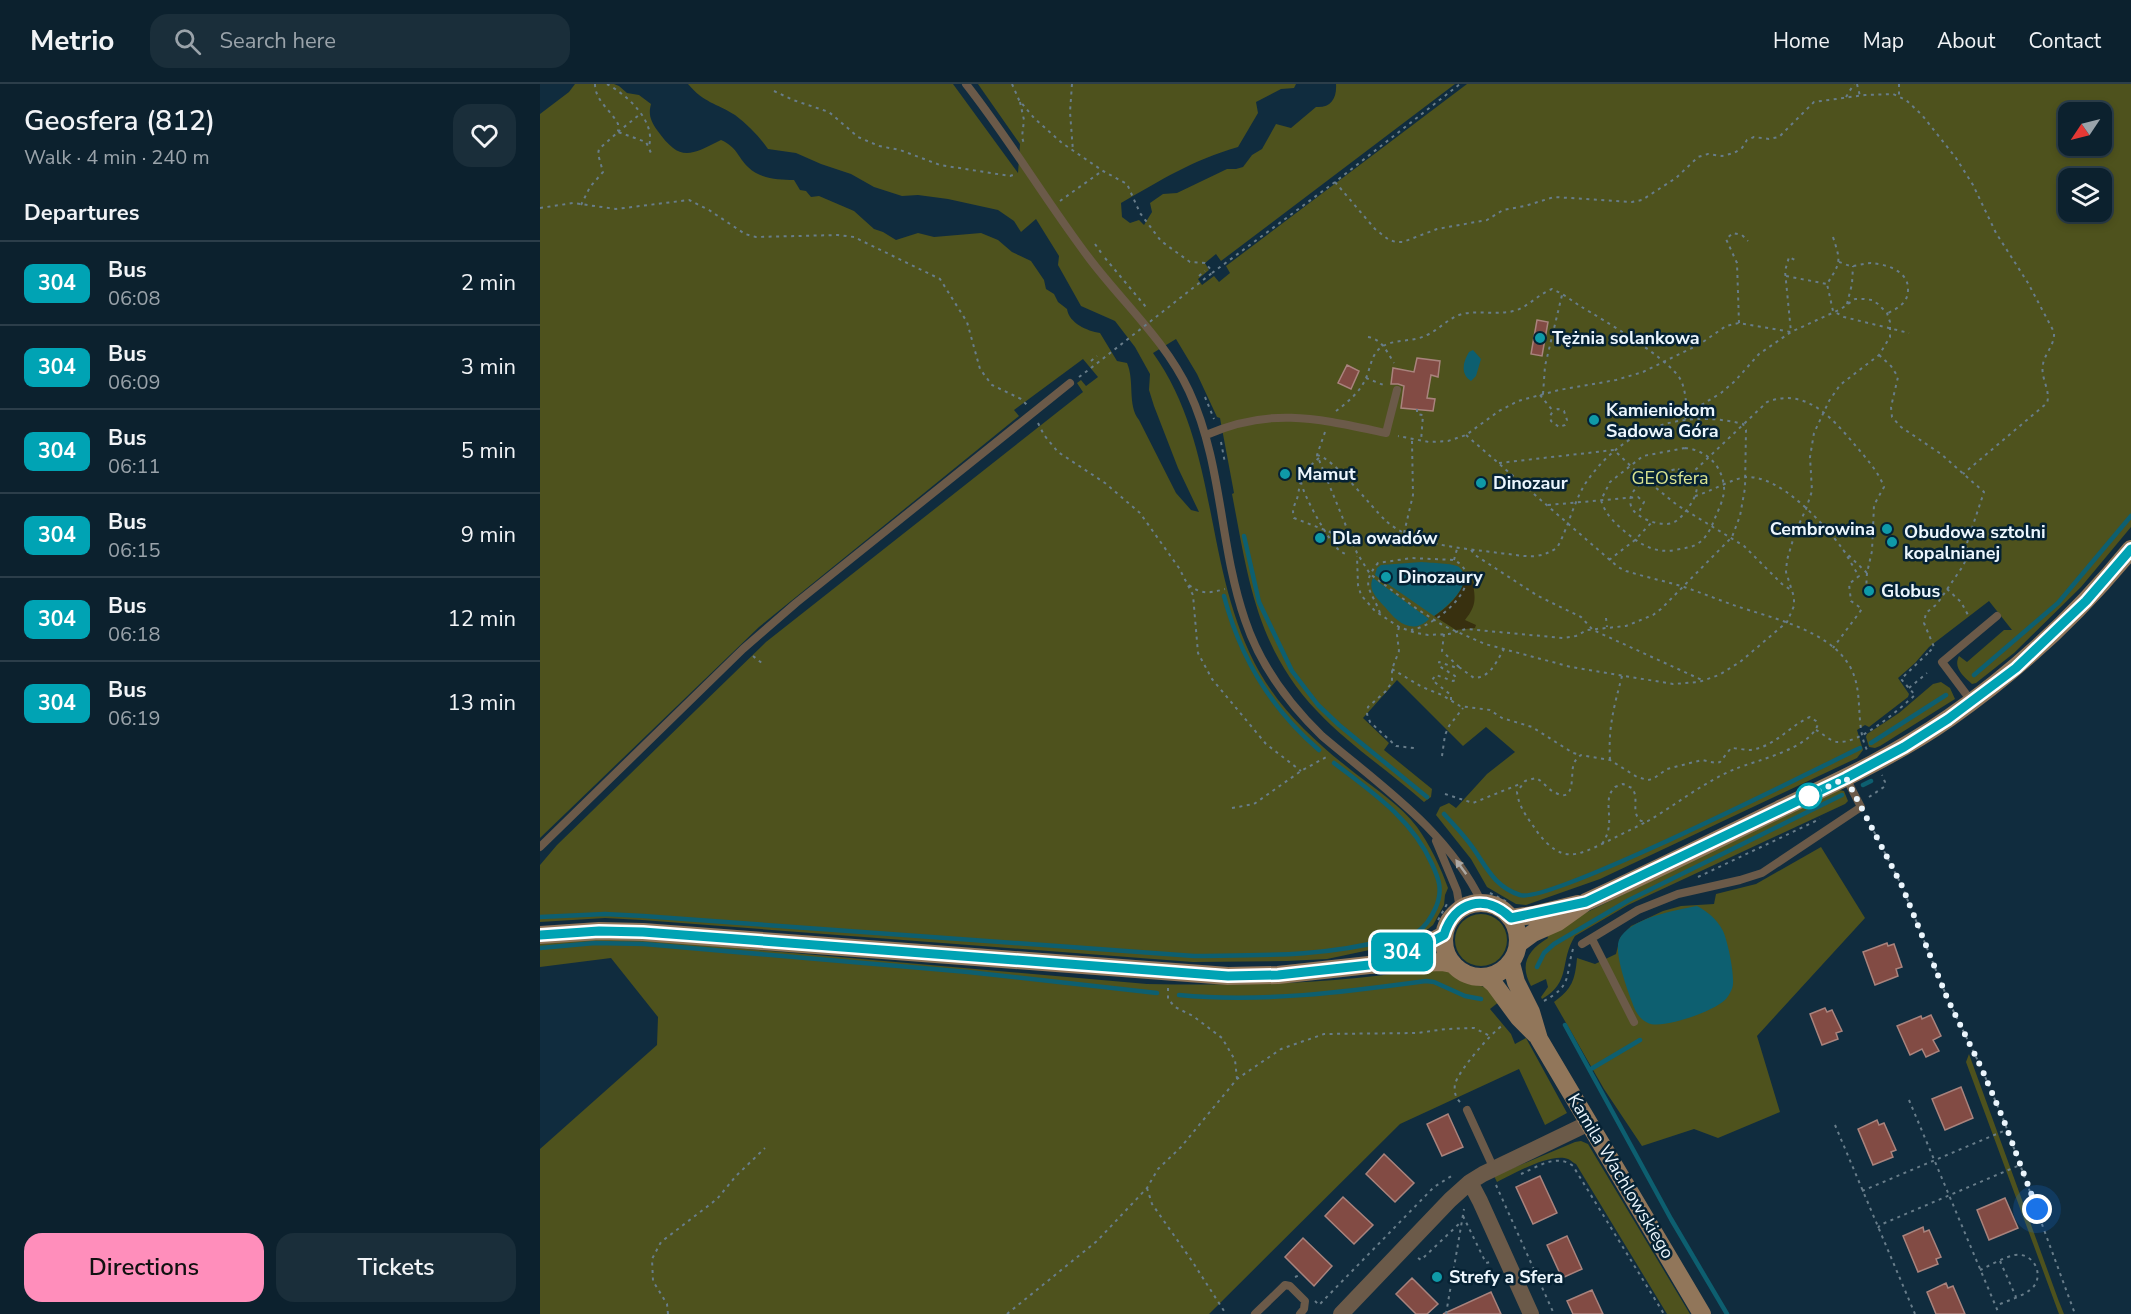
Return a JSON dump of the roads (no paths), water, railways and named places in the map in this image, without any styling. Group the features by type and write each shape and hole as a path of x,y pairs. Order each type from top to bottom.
{"street":[{"path":"1518,944 1533,933 1558,922 1586,902 1846,778 1872,759 1938,725 1972,702 2043,644 2086,601 2131,549"},
{"path":"1452,964 1444,947 1447,925 1460,909 1484,897 1491,904 1512,912 1586,902"},
{"path":"540,935 599,931 643,932 1228,976 1278,975 1369,965 1442,962 1452,964 1468,976 1486,977 1498,974 1511,963 1518,944 1518,933 1512,912"},
{"path":"1369,965 1429,943 1444,935"},
{"name":"Kamila Wachlowskiego","path":"1511,963 1516,982 1531,1012 1539,1039"},
{"name":"Kamila Wachlowskiego","path":"1486,977 1539,1039 1702,1314"},
{"path":"1341,1314 1470,1182 1492,1175 1589,1122"},
{"path":"1470,1182 1531,1314"}],"lane":[{"path":"966,84 1089,258 1165,348 1190,392 1206,435 1236,587 1245,620 1256,648 1272,676 1307,721 1336,748 1402,801 1460,864 1484,897"},
{"path":"540,847 743,649 796,603 1070,383"},
{"path":"1206,435 1218,430 1271,418 1293,416 1386,433 1397,390"},
{"path":"1972,702 1942,662 1997,616"},
{"path":"1582,944 1638,910 1678,894 1762,873 1860,805 1846,778"},
{"path":"1434,835 1457,891 1460,909"},
{"path":"1592,939 1634,1022"},
{"path":"1463,1108 1492,1175"},
{"path":"1255,1314 1285,1285 1290,1286 1305,1301 1304,1309 1300,1314"}],"water":[{"path":"1473,350 1481,359 1476,376 1471,381 1465,375 1464,364 1469,352"},
{"path":"1422,562 1456,566 1464,573 1462,587 1445,608 1434,616 1375,575 1377,568 1381,565"},
{"path":"1373,578 1429,619 1416,626 1405,625 1399,621 1374,594 1371,586"},
{"path":"1697,906 1712,916 1723,931 1732,965 1731,990 1726,999 1699,1014 1676,1022 1648,1023 1636,1012 1627,989 1618,953 1619,940 1632,926 1654,916"}],"waterway":[{"path":"1974,675 2058,603 2131,516"},
{"path":"1244,536 1259,602 1292,671 1318,705 1339,725 1427,797"},
{"path":"1224,596 1248,661 1286,717 1319,750"},
{"path":"1871,743 1946,695"},
{"path":"1444,814 1467,839 1492,876 1504,887 1520,895 1541,892 1579,879 1684,833 1860,748"},
{"path":"540,917 605,914 643,916 1194,956 1266,955 1338,950 1417,932 1428,921 1438,901 1439,885 1432,864 1414,833 1402,820 1334,763"},
{"path":"1863,785 1871,781"},
{"path":"1537,967 1544,953 1554,944 1629,900 1842,795"},
{"path":"540,948 595,943 644,944 968,972 1157,993"},
{"path":"1179,995 1272,997 1426,981 1434,982 1465,996 1481,999"},
{"path":"1565,1025 1671,1219 1727,1314"},
{"path":"1591,1069 1640,1040"}],"place":[{"name":"Tężnia solankowa","path":"1540,338"},
{"name":"Kamieniołom Sadowa Góra","path":"1594,420"},
{"name":"Mamut","path":"1285,474"},
{"name":"Dinozaur","path":"1481,483"},
{"name":"Cembrowina","path":"1887,529"},
{"name":"Dla owadów","path":"1320,538"},
{"name":"Obudowa sztolni kopalnianej","path":"1892,542"},
{"name":"Dinozaury","path":"1386,577"},
{"name":"Globus","path":"1869,591"},
{"name":"Strefy a Sfera","path":"1437,1277"}],"park label":[{"name":"GEOsfera","path":"1670,478"}]}
